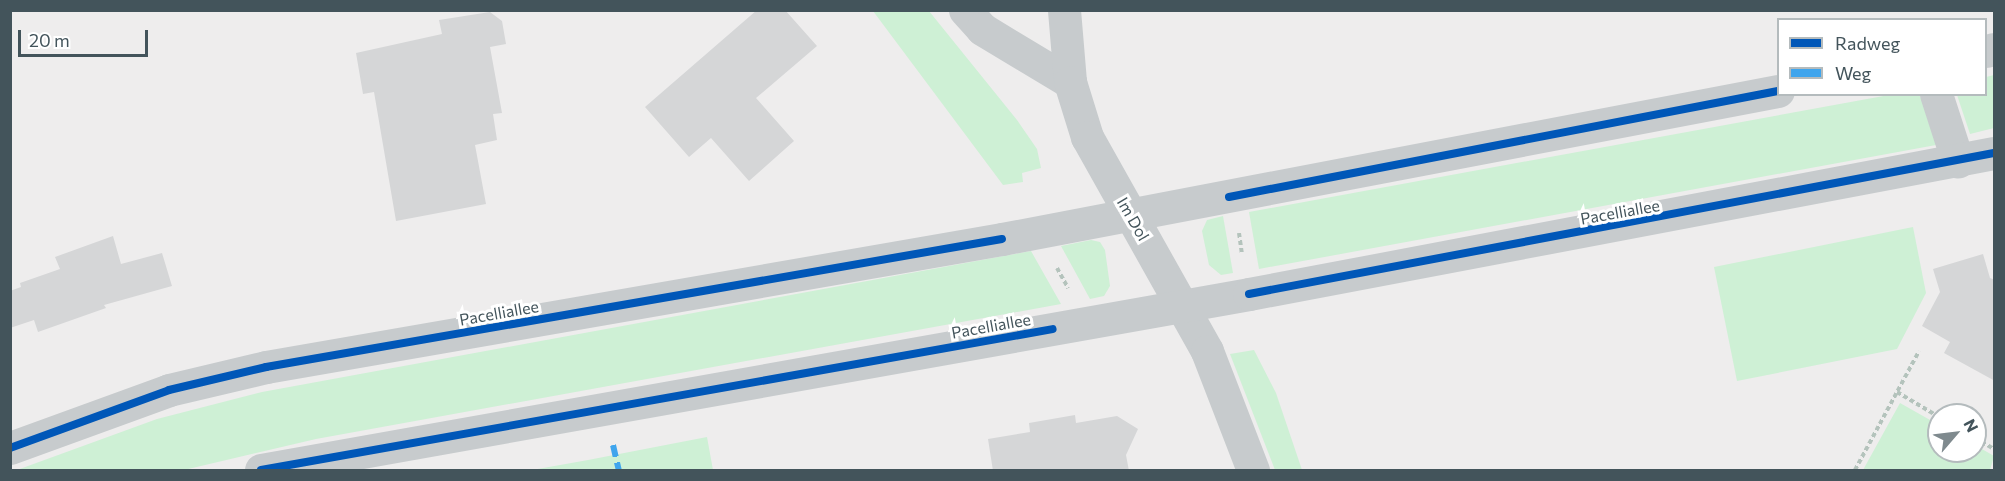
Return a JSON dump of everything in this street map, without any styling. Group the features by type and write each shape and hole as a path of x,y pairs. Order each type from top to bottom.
{"street":[{"path":"965,10 982,29 1070,82"},
{"name":"Im Dol","path":"1064,10 1070,82 1087,137 1207,351 1252,471"},
{"name":"Pacelliallee","path":"10,448 169,390 266,367 1131,215 1777,91"},
{"path":"1937,96 1958,162"},
{"name":"Pacelliallee","path":"261,471 1182,306 1958,162 1995,153"}],"path":[{"path":"1237,225 1243,260"},
{"path":"1055,266 1071,292"},
{"path":"1855,471 1919,351"},
{"path":"1897,392 1927,410"}],"green space":[{"path":"873,11 929,11 1017,120 1037,149 1041,168 1022,173 1023,182 1003,185"},
{"path":"1994,75 1994,128 1970,134 1957,96 1987,96 1987,77"},
{"path":"1884,96 1920,96 1936,145 1259,269 1249,212"},
{"path":"1223,216 1233,273 1221,275 1209,265 1202,231 1207,220"},
{"path":"1913,227 1926,293 1897,349 1737,381 1714,267"},
{"path":"1091,240 1100,242 1105,250 1110,286 1104,296 1090,299 1061,246"},
{"path":"1031,251 1061,304 316,439 184,470 17,470 157,419 262,392"},
{"path":"1254,350 1276,393 1302,470 1275,470 1230,354"},
{"path":"1900,403 1927,418 1927,463 1987,463 1987,452 1994,456 1990,470 1863,470"},
{"path":"707,437 713,470 532,470 588,460"}],"building":[{"path":"757,10 785,10 817,46 756,98 794,141 749,181 711,138 689,157 645,107"},
{"path":"490,12 502,21 506,44 490,47 502,113 493,114 497,140 475,145 486,204 396,221 374,92 363,94 356,53 442,34 439,20"},
{"path":"113,236 121,264 162,253 172,286 104,305 106,308 38,332 34,320 10,328 10,291 21,287 20,283 60,269 55,257"},
{"path":"1983,254 1990,278 1995,280 1995,381 1944,353 1950,342 1922,326 1940,292 1933,269"},
{"path":"1075,415 1076,423 1117,416 1138,429 1126,455 1129,471 993,471 988,439 1030,432 1029,423"}],"marked path":[{"path":"613,445 619,470"}],"cycle path":[{"path":"1229,197 1777,91"},
{"path":"1249,294 1994,153"},
{"path":"10,448 169,390 266,367 1002,239"},
{"path":"261,470 1053,329"}]}
